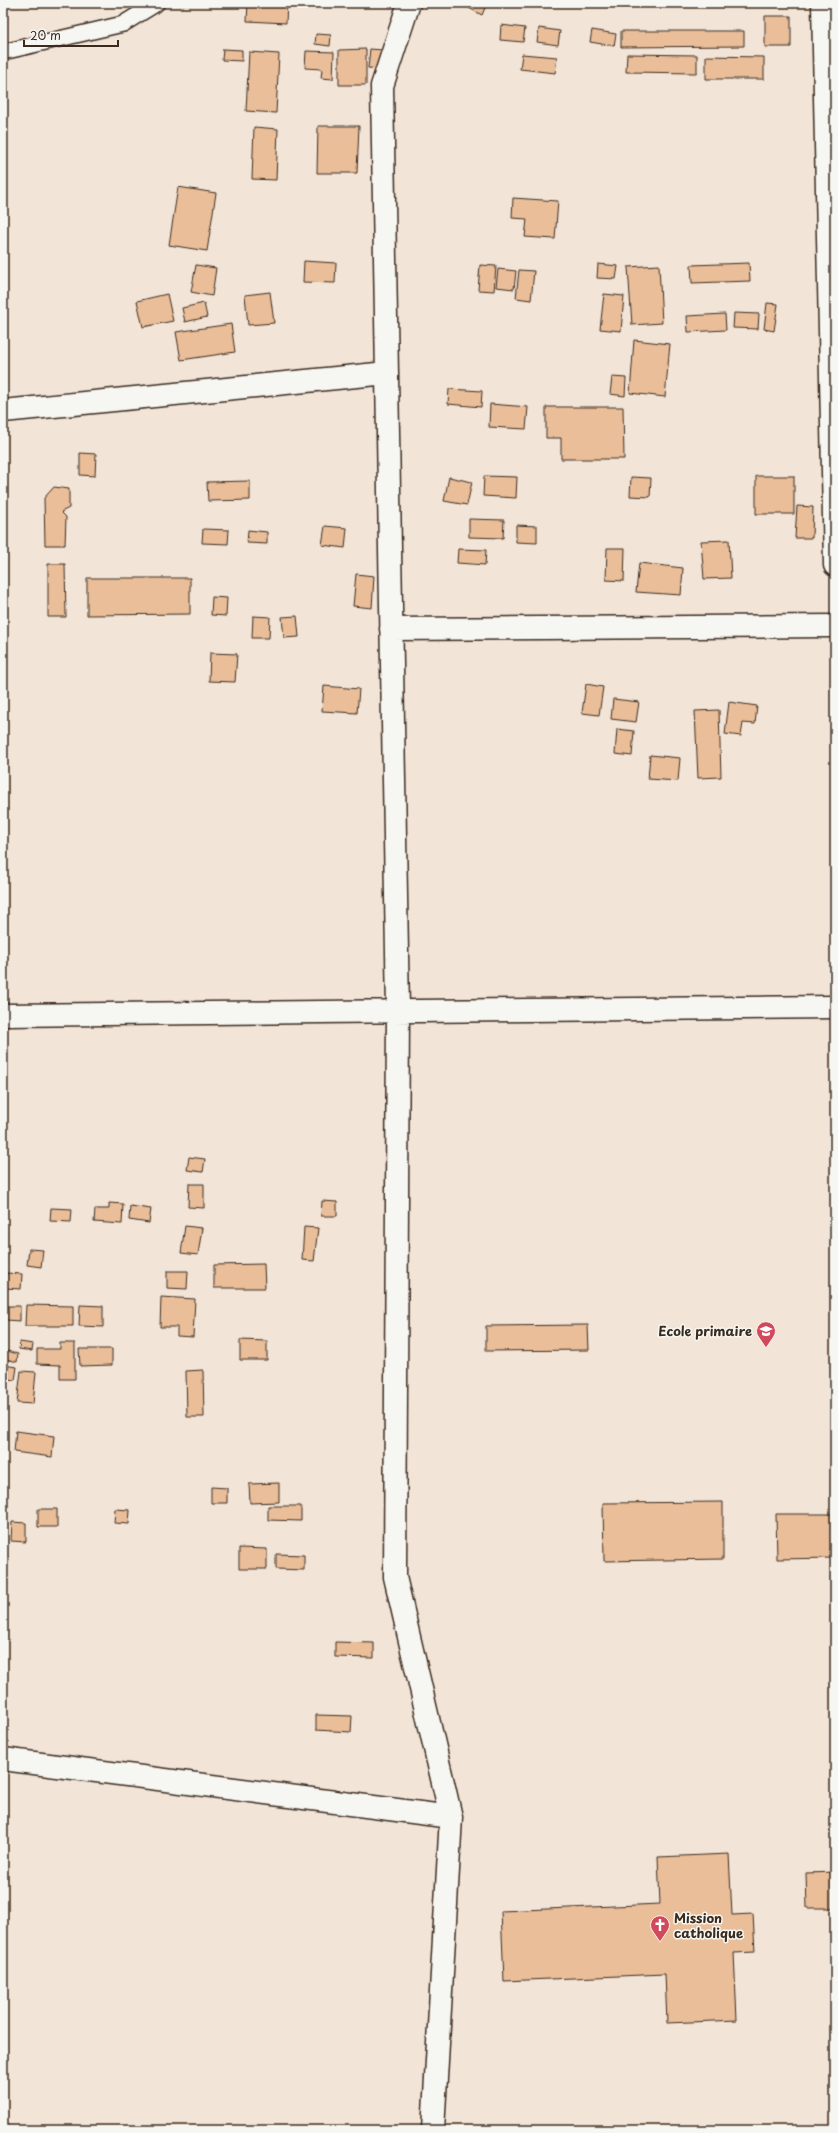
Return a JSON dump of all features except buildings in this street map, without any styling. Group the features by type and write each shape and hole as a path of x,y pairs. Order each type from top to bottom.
{"street":[{"path":"409,3 382,86 398,1012 395,1577 451,1817 433,2130"},
{"path":"823,3 831,175 835,565"},
{"path":"3,412 386,373"},
{"path":"391,630 835,626"},
{"path":"3,1015 835,1007"},
{"path":"3,1759 451,1817"}],"lane":[{"path":"3,52 123,24 157,3"}],"place":[{"name":"Ecole primaire","path":"766,1348"},
{"name":"Mission catholique","path":"660,1942"}]}
